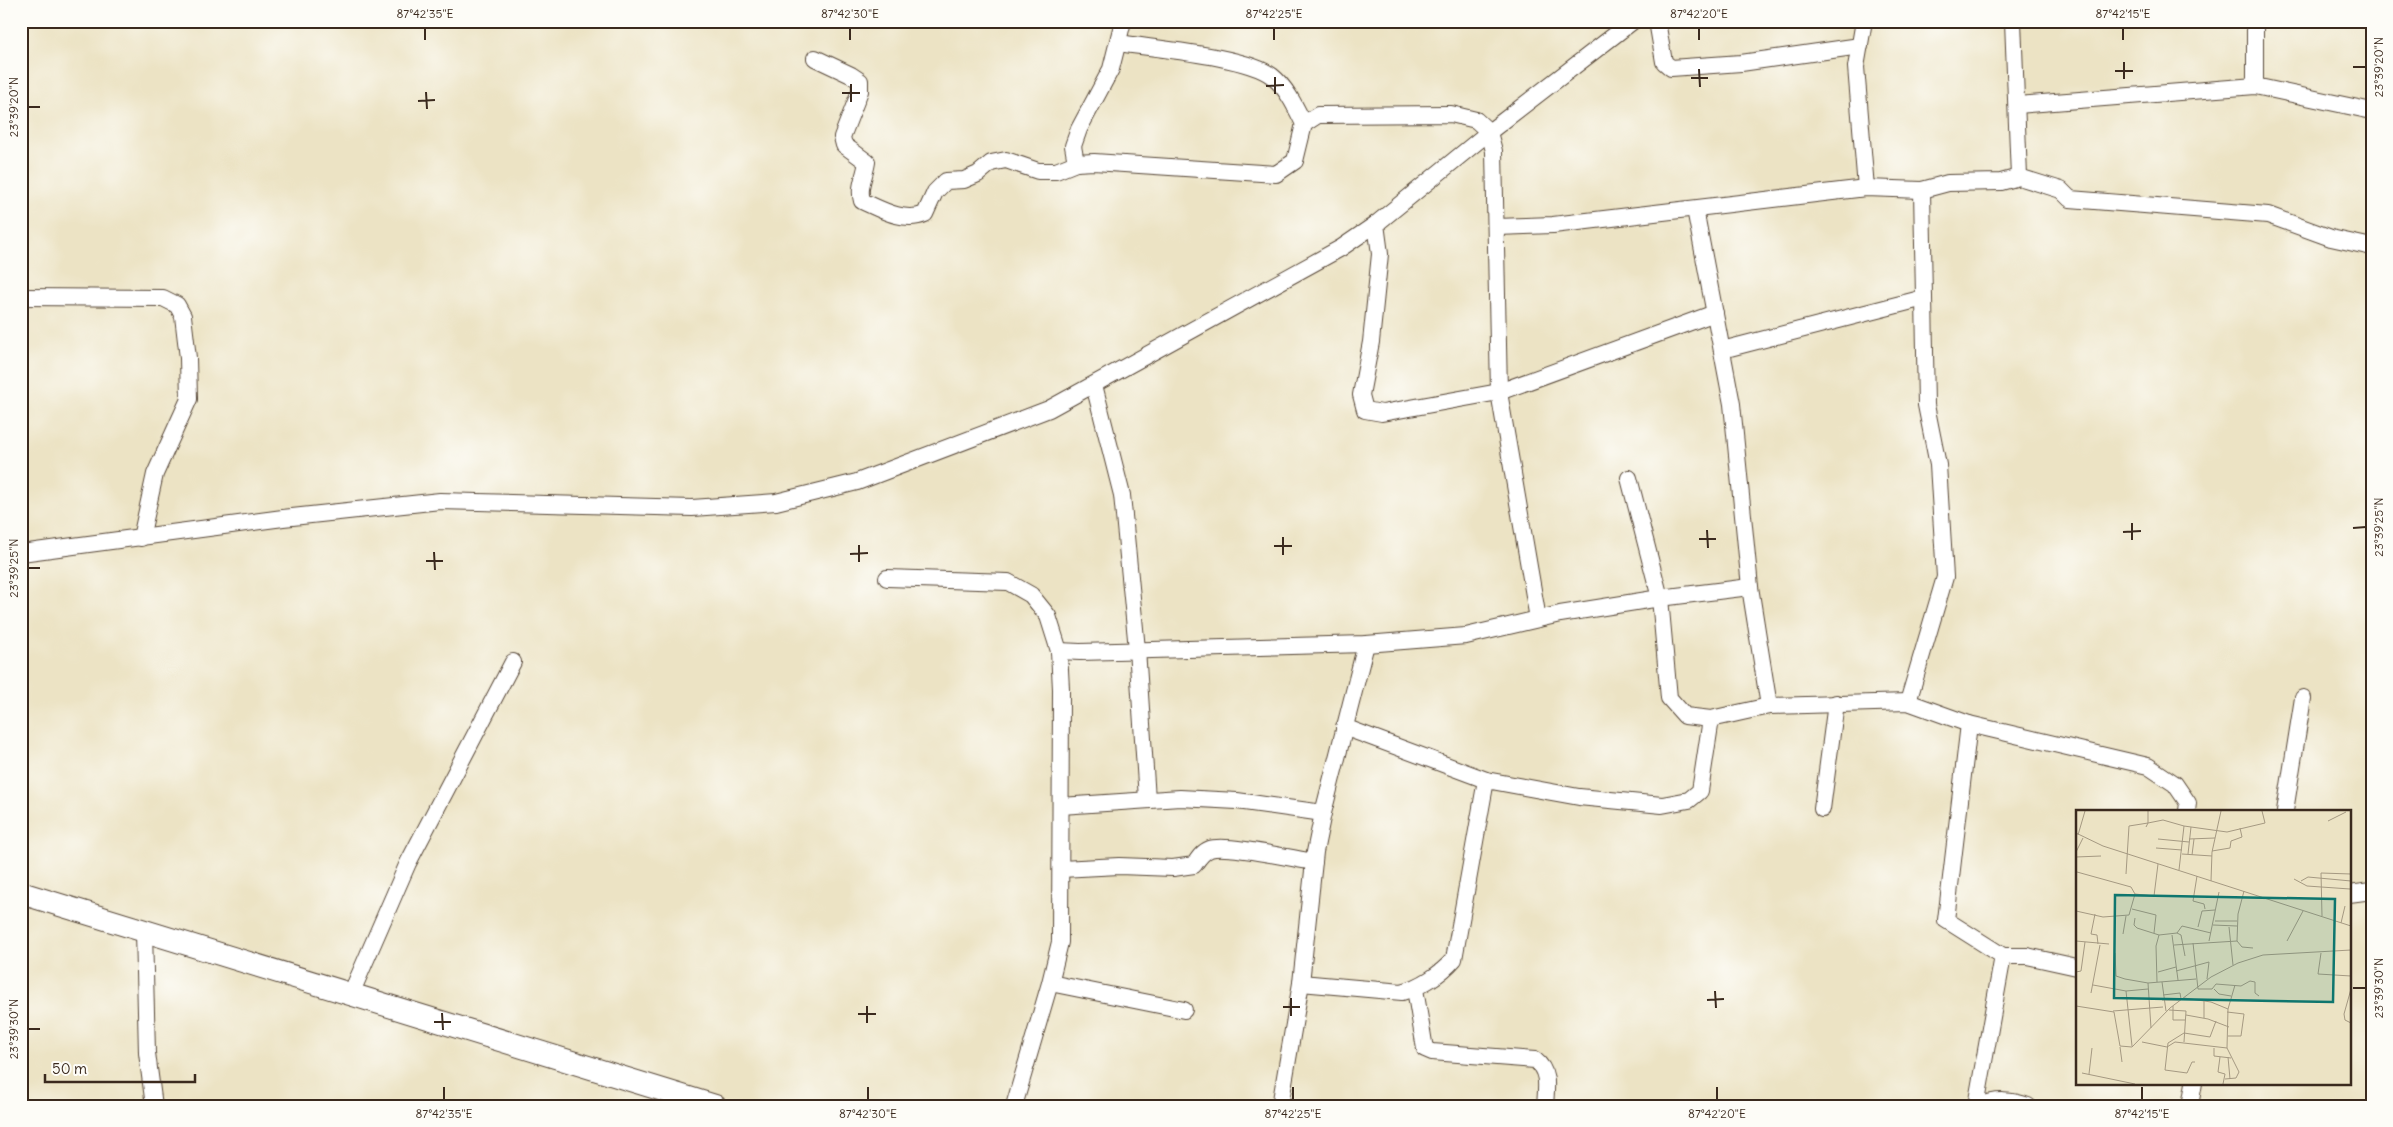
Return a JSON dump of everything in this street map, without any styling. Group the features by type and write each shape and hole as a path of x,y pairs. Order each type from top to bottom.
{"main road":[{"path":"21,893 715,1106"}],"street":[{"path":"1076,163 1074,146 1079,129 1111,69 1124,21"},
{"path":"21,553 283,518 440,501 692,508 776,502 857,482 1049,410 1341,248 1376,224 1489,132 1633,21"},
{"path":"1657,21 1664,62 1671,68 1741,63 1860,46"},
{"path":"1864,21 1856,67 1866,188"},
{"path":"2013,21 2019,177"},
{"path":"2255,21 2255,86"},
{"path":"815,58 860,81 860,91 842,137 844,145 866,162 866,174 859,191 862,201 893,215 916,218 925,214 935,192 946,181 964,180 978,174 991,163 1006,160 1038,172 1056,171 1076,163 1094,162 1276,174 1295,161 1304,124 1293,102 1273,77 1249,64 1119,43"},
{"path":"2017,105 2255,86 2372,111"},
{"path":"1304,124 1318,116 1451,114 1476,120 1489,132 1494,151 1497,227 1496,295 1499,392 1538,619"},
{"path":"1497,227 1553,225 1866,188 1922,190 1948,183 2001,182 2019,177 2061,190 2070,199 2268,215 2331,238 2372,247"},
{"path":"1908,702 1945,577 1938,465 1926,405 1922,190"},
{"path":"1695,209 1732,404 1750,587 1769,706"},
{"path":"1376,224 1380,254 1371,342 1361,395 1365,410 1382,413 1499,392 1715,313"},
{"path":"21,297 163,298 176,305 183,316 188,358 188,399 155,474 141,538"},
{"path":"1722,350 1924,298"},
{"path":"1094,385 1122,496 1137,649 1147,799"},
{"path":"1629,478 1660,598 1669,698 1684,716 1711,719 1769,706 1908,702 1969,724 2148,766 2175,784 2188,803 2187,810"},
{"path":"887,578 1008,582 1031,595 1048,616 1059,651 1060,942 1014,1106"},
{"path":"1059,651 1366,644 1466,636 1538,619 1660,598 1750,587"},
{"path":"1280,1106 1301,983 1314,862 1322,813 1366,644"},
{"path":"351,994 408,863 512,662"},
{"path":"2285,810 2303,698"},
{"path":"1822,809 1836,703"},
{"path":"1344,727 1486,780 1579,797 1662,805 1689,800 1700,791 1711,719"},
{"path":"1969,724 1946,920 2003,956 2027,956 2076,967"},
{"path":"1301,983 1402,992 1415,989 1447,968 1454,959 1486,780"},
{"path":"1061,806 1147,799 1237,801 1322,813"},
{"path":"1061,869 1119,866 1173,868 1194,865 1201,855 1211,848 1231,848 1314,862"},
{"path":"2350,894 2372,891"},
{"path":"144,930 147,1053 154,1106"},
{"path":"1976,1106 2003,956"},
{"path":"1050,983 1184,1010"},
{"path":"1415,989 1425,1049 1432,1052 1535,1060 1543,1067 1546,1077 1545,1106"},
{"path":"2190,1106 2194,1084"},
{"path":"1980,1106 1990,1101 2017,1102 2028,1106"}]}
